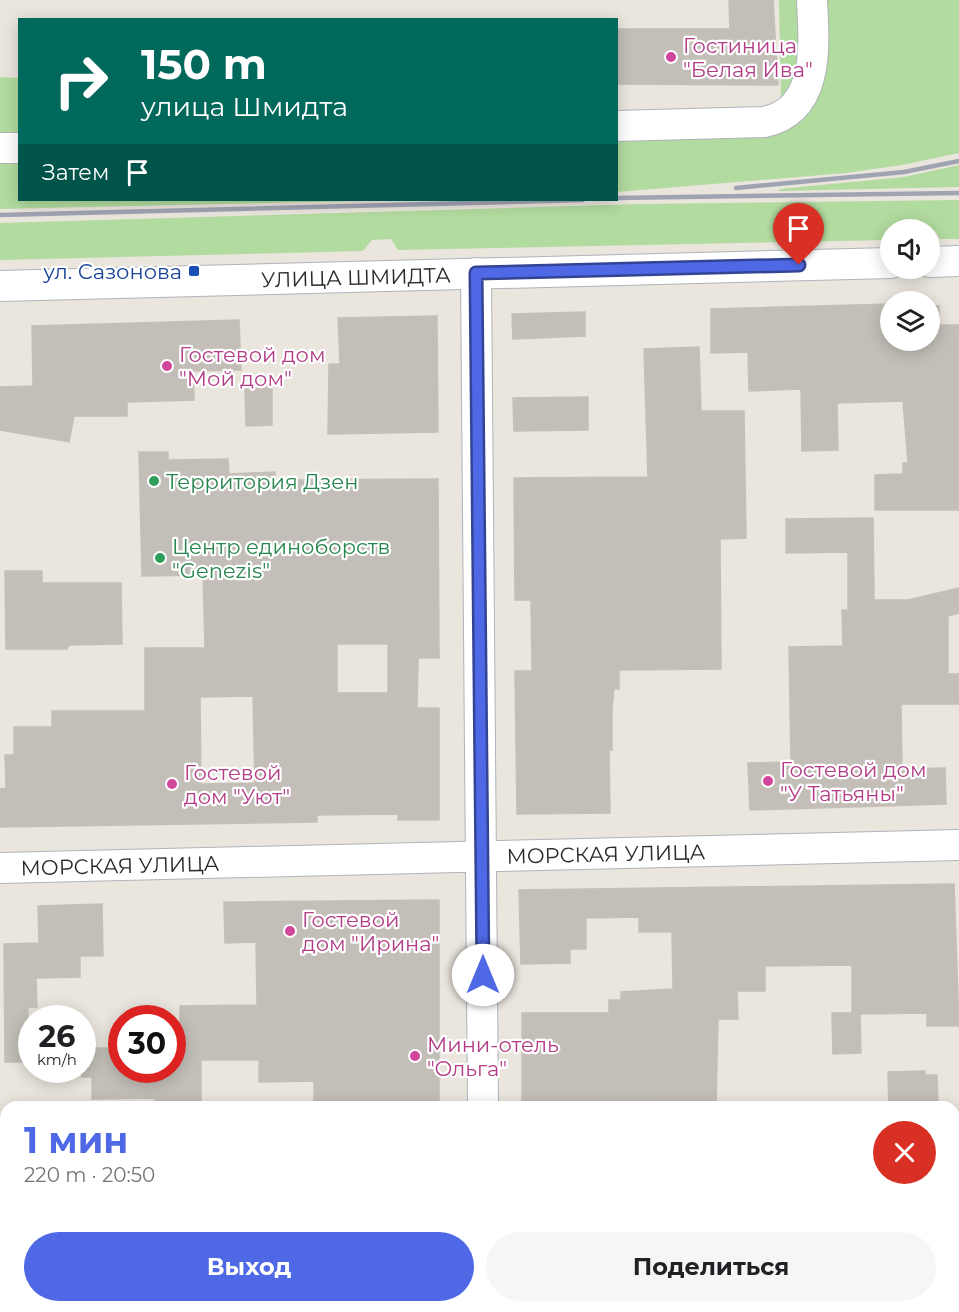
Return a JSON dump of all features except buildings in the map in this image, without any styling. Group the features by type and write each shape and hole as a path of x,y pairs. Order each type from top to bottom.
{"street":[{"path":"618,126 764,122 786,113 794,105 810,78 814,44 812,0"},
{"path":"0,148 18,148"},
{"path":"940,262 959,261"},
{"name":"УЛИЦА ШМИДТА","path":"0,285 880,263"},
{"path":"476,273 483,1101"},
{"name":"МОРСКАЯ УЛИЦА","path":"0,868 959,845"}],"green space":[{"path":"779,0 805,0 794,94 781,96"},
{"path":"818,0 959,0 959,153 902,165 846,173 618,192 618,131 779,123"},
{"path":"0,77 18,78 18,138 0,139"},
{"path":"0,156 18,156 18,201 356,201 0,209"},
{"path":"959,165 959,187 778,191 904,177"},
{"path":"959,200 959,239 940,239 940,219 880,219 880,240 398,250 391,239 372,240 363,251 0,260 0,223 641,204"}],"railway":[{"path":"736,188 904,172 959,161"},
{"path":"618,198 959,193"},
{"path":"0,215 544,201"}],"place":[{"name":"Гостиница \"Белая Ива\"","path":"671,57"},
{"name":"ул. Сазонова","path":"194,271"},
{"name":"Гостевой дом \"Мой дом\"","path":"167,366"},
{"name":"Территория Дзен","path":"154,481"},
{"name":"Центр единоборств \"Genezis\"","path":"160,558"},
{"name":"Гостевой дом \"У Татьяны\"","path":"768,781"},
{"name":"Гостевой дом \"Уют\"","path":"172,784"},
{"name":"Гостевой дом \"Ирина\"","path":"290,931"},
{"name":"Мини-отель \"Ольга\"","path":"415,1056"}],"route":[{"path":"483,975 476,273 799,265"}]}
